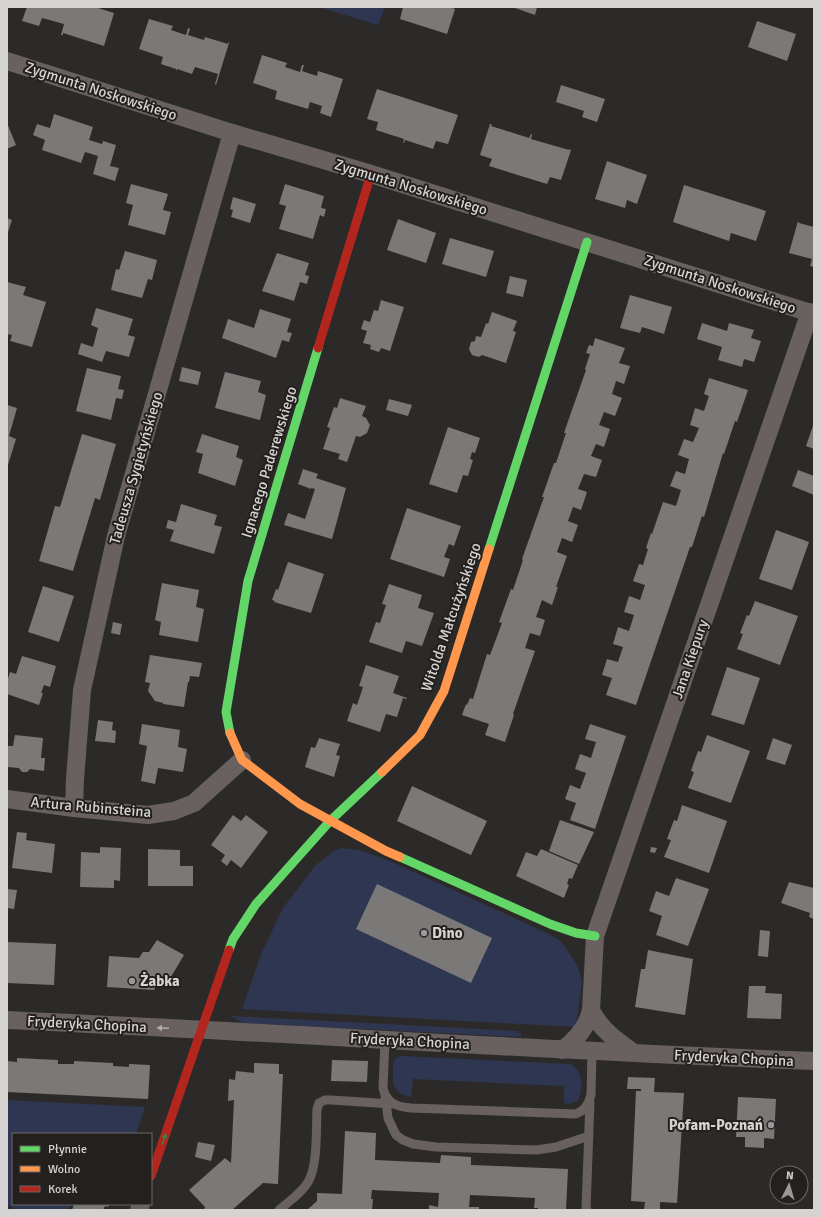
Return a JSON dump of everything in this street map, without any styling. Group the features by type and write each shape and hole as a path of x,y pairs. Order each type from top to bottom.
{"street":[{"name":"Zygmunta Noskowskiego","path":"7,61 232,133 370,174 812,313"},
{"name":"Tadeusza Sygietyńskiego","path":"74,808 75,771 82,690 118,529 232,133"},
{"name":"Ignacego Paderewskiego","path":"242,760 229,730 226,712 248,581 370,174"},
{"name":"Witolda Małcużyńskiego","path":"152,1173 233,939 256,904 330,820 370,784 420,735 444,691 587,242"},
{"name":"Jana Kiepury","path":"562,1050 581,1033 588,1021 591,1010 595,936 812,313"},
{"name":"Artura Rubinsteina","path":"7,799 74,808 148,815 174,811 194,803 242,760"},
{"path":"242,760 300,804 386,851 550,924 576,933 595,936"},
{"path":"591,1010 600,1026 634,1053"},
{"name":"Fryderyka Chopina","path":"7,1020 202,1029 562,1050 814,1061"}],"lane":[{"path":"385,1040 383,1088 388,1100 388,1118 396,1135 403,1140 413,1144 436,1147 537,1150 564,1145 589,1136"},
{"path":"587,1210 592,1051"},
{"path":"279,1210 304,1188 314,1169 317,1109 319,1103 325,1100 388,1100 402,1107 411,1108 576,1114 589,1102 591,1095"}],"shaded area":[{"path":"319,7 385,7 378,25"},
{"path":"341,848 359,850 390,861 549,934 561,941 577,965 582,981 576,1027 242,1009 262,952 283,908 315,866 331,853"},
{"path":"231,1016 518,1031 521,1034 521,1037 243,1023"},
{"path":"400,1056 571,1064 578,1071 580,1076 582,1086 580,1097 578,1101 569,1104 564,1103 564,1086 413,1079 411,1097 401,1094 394,1085 393,1064 395,1059"},
{"path":"7,1100 145,1107 136,1133 12,1133 12,1205 70,1205 68,1210 14,1210 14,1208 7,1205"}],"building":[{"path":"27,7 98,7 114,13 104,46 63,33 63,35 61,35 64,24 42,18 39,26 22,21"},
{"path":"403,7 450,7 455,9 447,34 400,19"},
{"path":"515,7 537,7 535,15"},
{"path":"149,19 173,26 171,30 186,35 188,28 190,29 188,35 204,40 205,37 228,44 228,42 229,43 216,85 218,74 195,67 192,74 177,69 177,71 176,69 161,64 163,57 139,49"},
{"path":"757,21 796,34 787,61 748,47"},
{"path":"262,55 287,63 285,67 300,72 302,65 304,65 302,71 317,76 318,71 343,79 331,117 320,113 322,106 310,102 308,109 275,99 277,91 253,83"},
{"path":"561,85 605,99 597,122 582,117 584,111 556,102"},
{"path":"377,89 458,115 448,144 436,141 433,149 405,140 403,143 404,139 376,130 378,122 367,119"},
{"path":"54,114 93,127 89,140 102,144 103,141 116,145 110,166 119,168 115,181 93,174 98,156 85,152 81,163 42,150 45,140 33,135 37,124 50,128"},
{"path":"7,123 16,145 7,149"},
{"path":"490,124 492,124 491,126 529,138 532,134 531,139 571,150 561,180 550,177 547,184 489,166 492,159 480,155"},
{"path":"607,161 647,175 637,204 627,200 625,208 595,199"},
{"path":"131,184 168,194 163,210 171,212 165,235 128,225 133,205 126,203"},
{"path":"285,184 324,196 321,208 326,209 324,217 320,215 313,239 279,229 286,206 279,204"},
{"path":"684,185 766,211 756,241 731,233 729,241 673,222"},
{"path":"233,197 256,204 250,223 231,217 233,210 230,209"},
{"path":"7,218 12,220 7,235"},
{"path":"398,219 436,233 426,263 387,250"},
{"path":"798,221 799,223 814,227 814,267 810,266 812,259 789,253"},
{"path":"450,238 494,251 486,277 442,264"},
{"path":"125,251 157,260 152,280 148,279 142,298 111,290 116,269 119,270"},
{"path":"277,253 309,263 305,275 309,276 307,284 300,282 294,301 262,291"},
{"path":"510,276 527,280 523,297 506,293"},
{"path":"7,282 26,287 23,295 46,302 32,347 10,341 12,335 7,334"},
{"path":"630,295 672,307 664,334 642,327 640,333 620,328"},
{"path":"381,300 404,307 390,351 381,348 379,352 370,349 371,345 363,343 367,331 361,329 364,320 370,322 374,310 378,311"},
{"path":"96,308 133,319 128,335 135,337 129,357 106,351 102,362 78,354 81,343 93,347 98,328 91,325"},
{"path":"260,309 291,319 287,332 292,333 289,342 282,340 276,358 222,338 228,319 254,328"},
{"path":"492,312 517,321 513,331 516,332 506,363 482,355 479,357 472,355 469,349 471,342 475,341 476,336 481,337"},
{"path":"702,323 727,331 729,323 754,330 751,338 761,341 754,362 744,359 742,367 718,360 722,347 697,339"},
{"path":"595,338 625,348 619,363 630,366 624,384 616,381 612,394 622,398 615,416 604,412 599,425 610,429 604,447 596,444 591,456 602,460 596,477 584,474 578,489 587,492 581,510 573,507 568,521 578,525 572,542 562,538 557,552 567,556 556,587 558,587 552,605 542,600 536,617 545,620 540,636 530,633 525,648 535,651 505,742 485,735 489,724 462,715 470,698 473,699 487,654 490,655 502,623 499,622 511,589 513,590 523,560 522,559 544,497 542,497 554,463 556,463 566,433 564,433 586,370 585,369 590,354 586,353 589,345 593,346"},
{"path":"182,367 201,372 198,385 179,381"},
{"path":"87,368 121,376 118,389 124,390 122,399 116,398 111,420 76,411"},
{"path":"225,372 261,381 258,392 266,395 260,420 215,408"},
{"path":"709,378 748,390 737,422 735,421 724,454 723,453 704,517 702,516 692,547 690,547 636,705 606,695 612,678 602,675 607,659 618,662 623,647 613,644 618,627 629,631 634,615 624,612 629,596 640,600 645,585 633,581 639,564 643,565 648,549 646,548 663,502 676,506 681,490 670,486 676,471 685,474 689,459 678,455 684,439 693,442 699,428 690,425 695,408 704,411 709,396 704,394"},
{"path":"340,398 366,406 362,416 366,418 370,425 367,433 360,437 356,436 347,462 338,459 340,454 323,449 330,428 327,427 334,407 337,408"},
{"path":"389,399 412,405 408,416 386,410"},
{"path":"7,405 17,408 9,436 16,439 7,468"},
{"path":"814,423 814,449 806,446"},
{"path":"448,427 480,438 475,453 472,452 470,459 473,460 468,476 463,475 457,493 429,484"},
{"path":"82,434 116,444 100,500 95,498 73,571 39,561 55,506 60,507"},
{"path":"202,434 239,446 236,457 243,460 235,486 198,473 203,454 196,452"},
{"path":"303,469 318,474 316,478 346,488 332,539 284,525 288,513 305,519 315,489 298,484"},
{"path":"798,470 814,476 814,495 792,486"},
{"path":"181,504 217,515 214,525 222,527 214,554 170,541 174,530 166,528 168,520 176,522"},
{"path":"407,508 461,526 454,546 449,544 444,557 450,559 444,577 390,559"},
{"path":"776,530 809,542 792,590 759,579"},
{"path":"288,562 324,574 311,613 274,602 275,601 272,600 276,589 278,590"},
{"path":"162,583 199,590 196,607 204,609 198,642 159,635 161,622 155,620"},
{"path":"389,584 422,595 418,608 434,613 422,646 406,641 402,653 369,642 376,622 380,623 386,605 382,604"},
{"path":"43,586 74,596 59,642 28,632"},
{"path":"755,601 798,616 780,665 737,649 743,634 740,633 747,615 749,616"},
{"path":"113,622 122,624 120,635 111,633"},
{"path":"150,655 202,663 199,677 190,676 184,707 163,704 155,701 148,691 150,683 145,682"},
{"path":"22,656 56,666 50,687 44,685 39,705 7,694 7,682 10,672 16,674"},
{"path":"366,665 399,676 393,693 407,698 403,698 397,717 386,714 380,732 347,721 353,703 357,705 363,687 359,686"},
{"path":"727,667 760,678 744,725 711,715"},
{"path":"98,720 113,722 112,730 116,731 115,743 95,741"},
{"path":"142,724 180,730 178,747 187,749 183,772 158,768 155,784 141,781 147,746 139,744"},
{"path":"590,724 626,736 595,829 570,820 576,803 565,799 570,785 580,789 586,773 575,769 580,754 591,758 596,742 585,739"},
{"path":"15,735 43,738 41,758 45,758 44,771 30,769 27,772 22,772 19,768 7,767 8,746 13,746"},
{"path":"707,735 750,751 731,803 688,788 694,772 691,771 694,762 698,751 701,752"},
{"path":"319,738 340,744 336,755 340,756 334,777 305,767 311,747 315,748"},
{"path":"773,738 792,745 785,765 766,759"},
{"path":"412,786 487,821 471,855 397,821"},
{"path":"682,805 727,821 709,873 664,857 671,840 667,839 674,820 677,821"},
{"path":"233,815 241,821 246,815 268,832 241,868 231,860 227,866 221,861 225,855 211,845"},
{"path":"560,820 594,832 579,864 549,851"},
{"path":"17,832 27,833 26,840 55,844 52,873 12,868"},
{"path":"100,847 121,848 120,881 114,880 114,888 80,887 81,852 100,853"},
{"path":"651,847 657,848 655,853 650,852"},
{"path":"148,849 180,850 180,866 193,866 193,886 148,886"},
{"path":"541,849 578,865 572,879 569,878 567,884 569,885 564,898 516,876 526,852 537,856"},
{"path":"676,878 709,889 688,946 656,935 662,916 649,911 656,891 669,896"},
{"path":"789,882 814,888 814,919 809,917 810,913 781,903"},
{"name":"Dino","path":"377,884 492,938 471,983 356,929"},
{"path":"7,889 17,890 14,909 7,908"},
{"path":"760,930 770,931 768,957 758,956"},
{"path":"157,940 184,955 168,982 162,981 158,983 154,990 107,987 109,956 139,958 143,952 149,952"},
{"path":"7,942 56,944 54,985 7,983"},
{"path":"648,950 693,959 685,1015 635,1007 641,969 645,969"},
{"path":"749,986 766,986 765,993 782,994 781,1019 747,1018"},
{"path":"17,1058 58,1060 58,1064 74,1064 74,1061 113,1063 113,1066 129,1067 129,1064 150,1065 148,1099 7,1092 7,1061 17,1062"},
{"path":"332,1060 368,1061 367,1082 331,1081"},
{"path":"254,1063 279,1064 279,1074 283,1074 278,1184 263,1183 232,1210 204,1210 205,1207 189,1190 225,1158 231,1163 234,1100 228,1101 229,1079 235,1080 236,1071 254,1073"},
{"path":"628,1077 655,1078 654,1092 684,1093 677,1203 660,1202 660,1210 644,1210 645,1202 631,1201 636,1091 641,1091 641,1089 627,1089"},
{"path":"738,1097 776,1099 774,1139 764,1138 764,1148 745,1147 745,1137 736,1137"},
{"path":"345,1131 376,1133 375,1160 440,1163 441,1155 471,1157 471,1165 568,1169 566,1210 538,1210 538,1208 534,1208 535,1198 470,1195 469,1207 479,1207 479,1210 429,1210 429,1205 438,1207 439,1193 372,1190 372,1210 307,1210 317,1201 317,1193 342,1194"},
{"path":"198,1142 215,1145 211,1161 195,1157"},
{"path":"74,1205 109,1205 108,1207 105,1206 103,1210 72,1210"}],"traffic: fast":[{"path":"489,549 587,242"},
{"path":"230,733 226,712 248,581 318,348"},
{"path":"229,950 233,939 256,904 330,821 382,772"},
{"path":"400,857 550,924 576,933 595,936"}],"traffic: slow":[{"path":"382,772 420,735 444,691 489,549"},
{"path":"230,733 242,760 300,804 386,851 400,857"}],"traffic: jam":[{"path":"318,348 371,174"},
{"path":"152,1173 229,950"}],"place":[{"name":"Dino","path":"424,933"},
{"name":"Żabka","path":"132,981"},
{"name":"Pofam-Poznań","path":"771,1125"}]}
